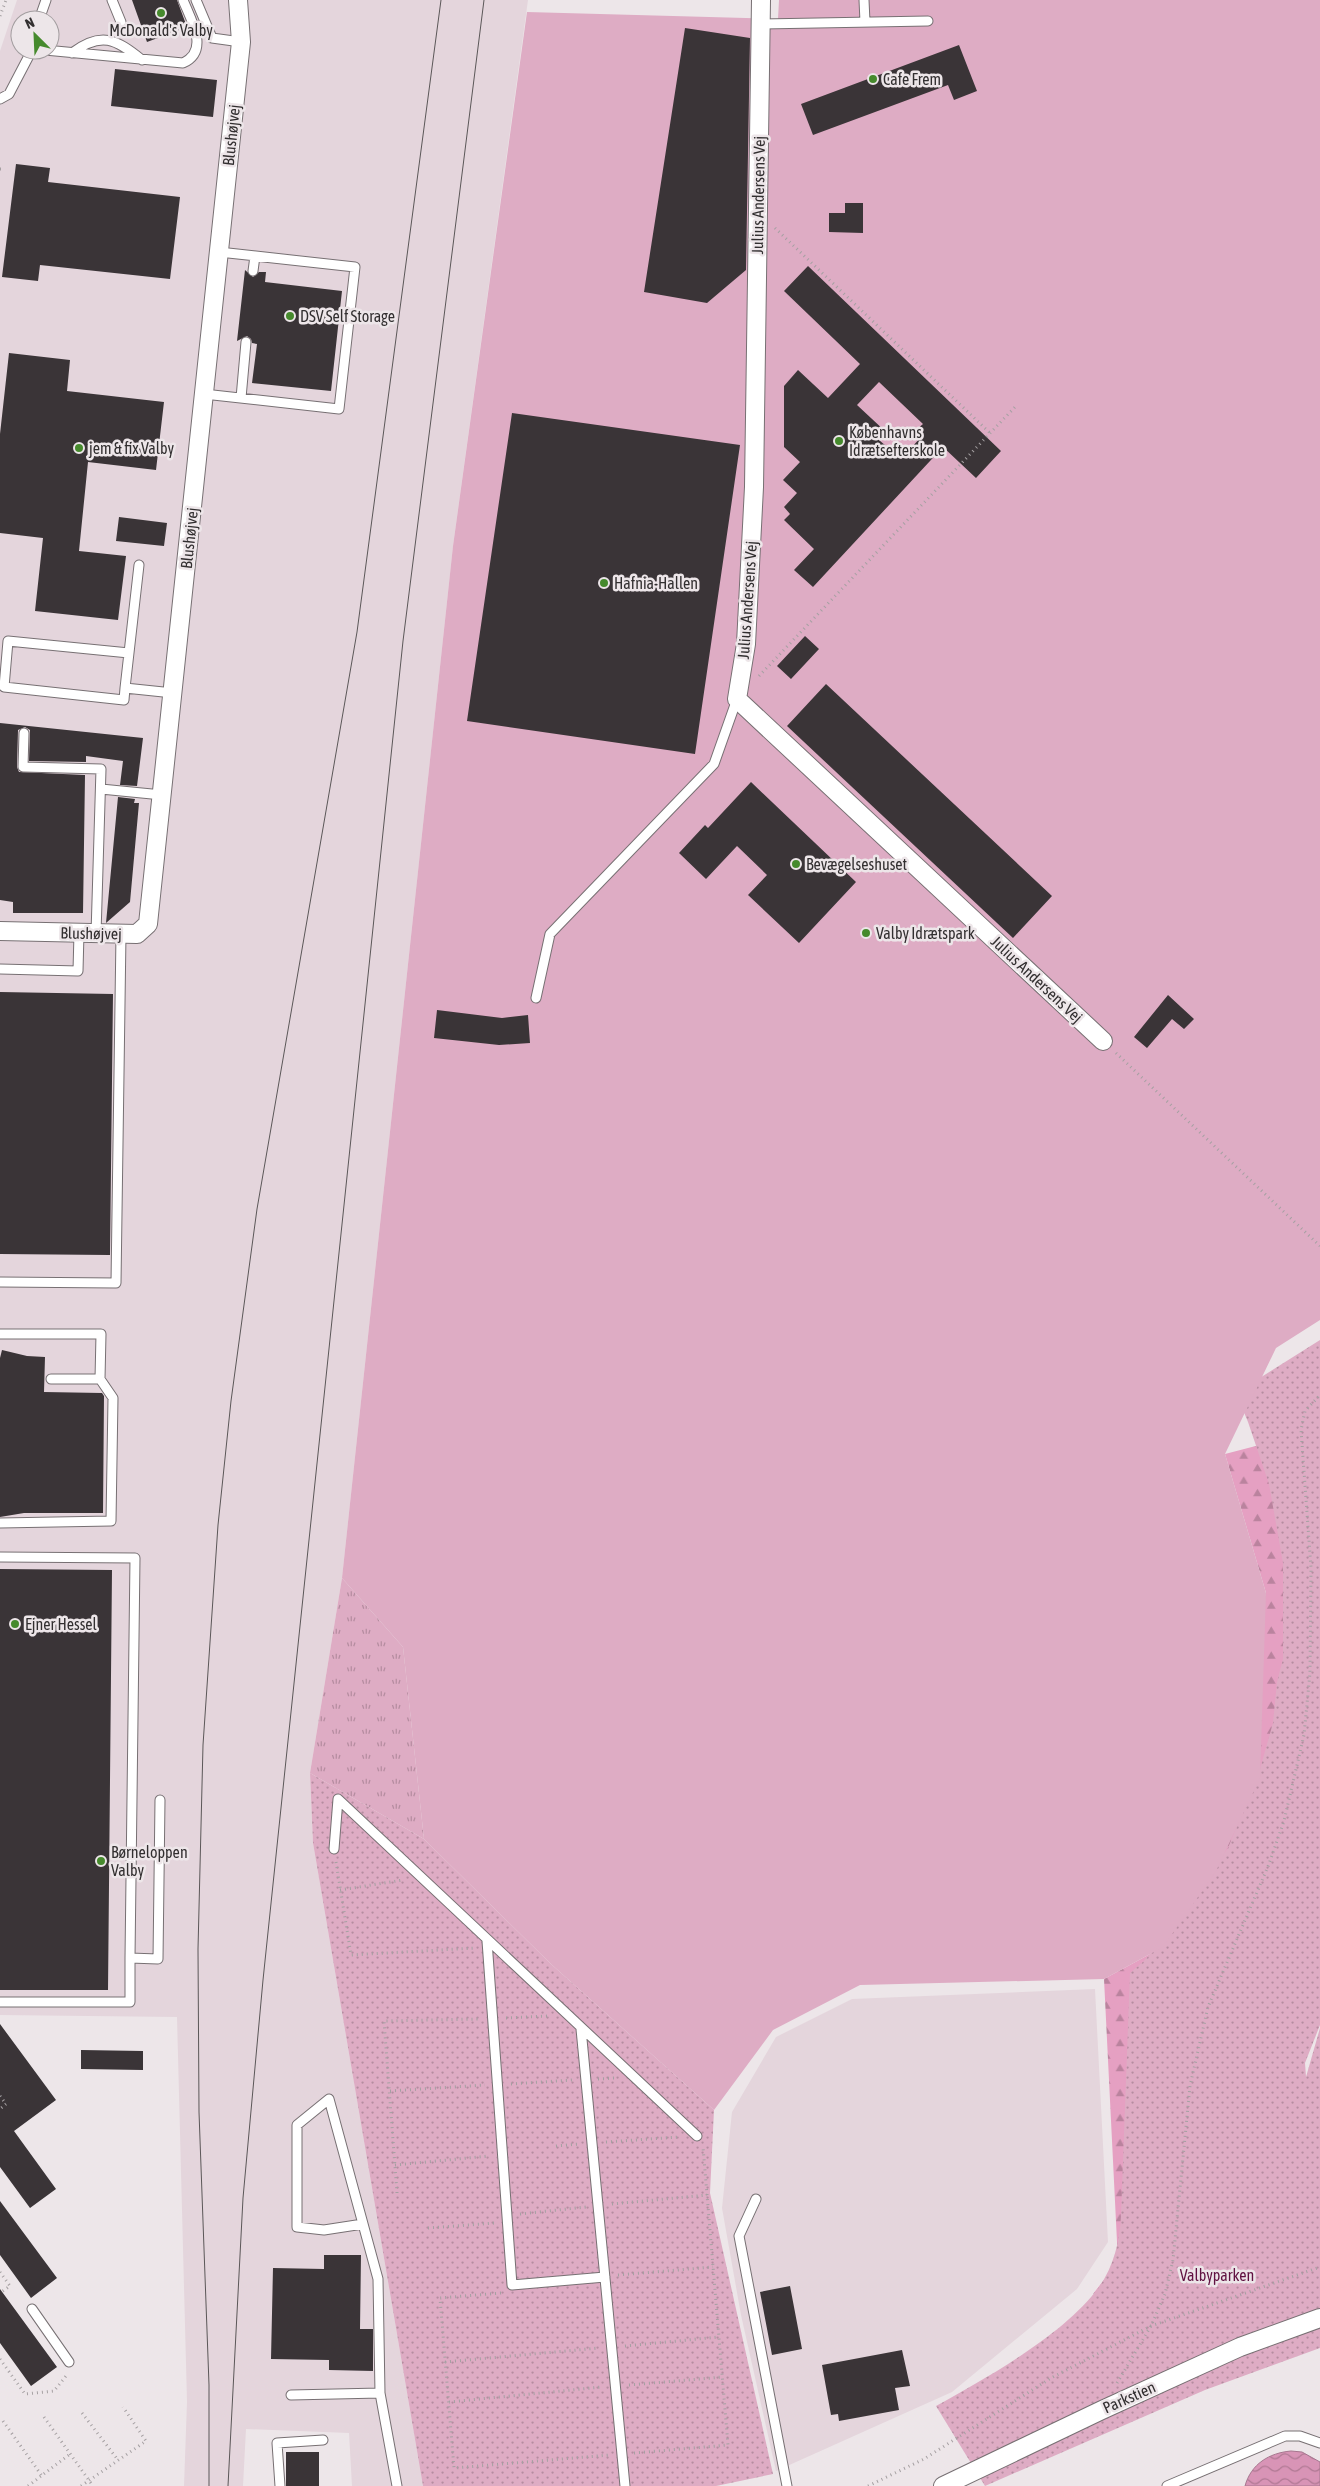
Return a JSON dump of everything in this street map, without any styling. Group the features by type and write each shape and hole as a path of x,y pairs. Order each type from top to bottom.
{"street":[{"name":"Blushøjvej","path":"0,931 137,934 148,924 241,42 238,0"},
{"name":"Julius Andersens Vej","path":"761,0 754,487 746,644 737,699 1102,1041"},
{"name":"Parkstien","path":"943,2486 1240,2347 1320,2318"}],"lane":[{"path":"112,0 121,22"},
{"path":"60,52 183,63 193,56 198,45 183,0"},
{"path":"196,0 212,38 241,42"},
{"path":"864,0 865,22"},
{"path":"760,24 928,21"},
{"path":"72,53 90,42 111,40 124,46 142,60"},
{"path":"0,99 9,94 27,60"},
{"path":"204,394 339,409 355,267 219,252"},
{"path":"253,271 255,256"},
{"path":"241,398 246,342"},
{"path":"129,653 8,641 4,687 124,700 139,565"},
{"path":"125,688 173,692"},
{"path":"536,998 550,934 714,764 737,699"},
{"path":"0,969 78,970 88,933 101,789 101,769 23,767 24,733"},
{"path":"101,789 162,795"},
{"path":"0,1282 116,1283 121,934"},
{"path":"0,1334 101,1334 100,1379 113,1398 111,1520 0,1522"},
{"path":"51,1380 100,1379"},
{"path":"0,1557 135,1558 130,2002 0,2002"},
{"path":"334,1849 338,1799 487,1944 697,2136"},
{"path":"130,1958 158,1959 160,1800"},
{"path":"487,1944 512,2285 605,2277"},
{"path":"581,2029 625,2486"},
{"path":"363,2224 324,2230 297,2227 297,2126 329,2099 378,2279 380,2393 397,2486"},
{"path":"756,2199 739,2236 788,2486"},
{"path":"32,2309 68,2362"},
{"path":"291,2396 380,2393"},
{"path":"1167,2486 1285,2436 1300,2436 1320,2443"},
{"path":"280,2486 277,2443 323,2440"}],"path":[{"path":"0,16 6,0"},
{"path":"757,211 990,433"},
{"path":"758,677 1015,407"},
{"path":"1102,1041 1320,1246"},
{"path":"1102,2410 1151,2326 1165,2294 1173,2260 1190,2086 1208,2007 1269,1864 1284,1821 1304,1735 1310,1673 1311,1568 1301,1430 1305,1411 1320,1395"},
{"path":"334,1849 351,1955 487,1944"},
{"path":"340,1890 420,1877"},
{"path":"397,2193 384,2021 567,2016"},
{"path":"0,2096 6,2104 0,2109"},
{"path":"395,2165 502,2155"},
{"path":"428,2228 507,2222"},
{"path":"605,2277 713,2267"},
{"path":"868,2486 924,2459 1050,2378 1151,2326 1320,2267"},
{"path":"0,2272 10,2286 0,2292"},
{"path":"445,2362 719,2337"},
{"path":"0,2359 25,2394 54,2391 69,2373"},
{"path":"449,2402 723,2377"},
{"path":"81,2486 146,2440 123,2407"},
{"path":"82,2413 118,2460"},
{"path":"44,2416 93,2486"},
{"path":"3,2421 42,2476"},
{"path":"28,2486 70,2454"}],"shaded area":[{"path":"17,0 528,0 453,546 342,1578 310,1773 313,1843 423,2486 352,2486 349,2433 246,2429 243,2486 184,2486 187,2402 177,2017 0,2015 0,51 10,21 10,60 60,60 60,10 14,10"},
{"path":"1095,1989 1108,2242 1077,2289 952,2392 776,2471 741,2315 722,2208 732,2112 776,2037 852,1999"}],"green space":[{"name":"Valby Idrætspark","path":"779,0 1320,0 1320,1320 1276,1348 1225,1454 1266,1593 1260,1778 1216,1871 1163,1947 1104,1979 860,1985 773,2030 714,2110 551,1964 424,1839 403,1647 342,1578 453,546 527,12 778,19"},
{"name":"Valbyparken","path":"1320,1340 1320,2025 1305,2063 1306,2077 1320,2028 1320,2348 1205,2390 985,2486 936,2406 1024,2354 1046,2338 1084,2304 1099,2287 1112,2262 1118,2243 1121,2215 1130,1973 1144,1961 1186,1912 1198,1888 1228,1848 1260,1769 1273,1723 1277,1682 1283,1659 1283,1563 1269,1484 1236,1393"},
{"path":"1275,1441 1288,1483 1299,2209 1093,2294 1118,2262 1104,1979 1163,1947 1266,1593 1225,1454"},
{"path":"342,1578 403,1647 424,1839 310,1773"},
{"path":"310,1773 424,1839 551,1964 714,2110 710,2193 773,2474 716,2486 423,2486 313,1843"}],"water":[{"path":"1291,2451 1302,2452 1320,2462 1320,2486 1245,2486 1256,2466 1262,2461 1275,2454"}],"building":[{"name":"McDonald's Valby","path":"132,0 177,0 187,27 147,42"},
{"path":"685,28 750,38 746,270 707,303 644,292"},
{"path":"959,45 977,91 954,100 948,85 813,135 801,104"},
{"path":"115,69 217,80 213,117 111,106"},
{"path":"16,164 50,168 48,182 180,197 170,279 40,265 38,281 2,277"},
{"path":"845,203 863,203 863,233 829,232 829,213 845,213"},
{"path":"808,266 1001,451 976,478 943,447 813,587 794,570 814,549 784,520 790,514 784,507 797,493 783,480 800,462 784,447 784,386 798,370 828,398 860,364 784,291","holes":["879,382 923,424 916,430 922,436 901,459 879,440 886,432 857,405"]},
{"name":"DSV Self Storage","path":"245,270 253,277 259,272 266,272 265,282 342,291 331,391 252,383 257,344 252,343 251,339 247,336 237,341"},
{"name":"jem & fix Valby","path":"9,353 70,360 67,391 164,402 156,470 88,462 79,551 126,556 118,620 35,611 43,538 0,533 0,434"},
{"name":"Hafnia-Hallen","path":"512,413 740,445 695,754 467,721"},
{"path":"119,517 167,523 164,546 116,541"},
{"path":"805,636 819,649 791,679 777,666"},
{"path":"826,684 1052,896 1013,938 787,726"},
{"path":"0,723 143,738 137,786 120,785 123,761 86,756 86,762 29,761 30,730 25,727 18,730 17,767 19,772 85,775 83,913 13,913 13,902 0,900"},
{"name":"Bevægelseshuset","path":"751,782 856,882 799,943 748,895 767,875 737,846 706,879 679,853 705,825 708,828"},
{"path":"118,797 135,799 134,803 139,803 130,902 106,923"},
{"path":"0,992 113,994 110,1255 0,1254"},
{"path":"1168,995 1194,1019 1184,1029 1172,1019 1147,1048 1134,1037"},
{"path":"437,1010 502,1018 528,1015 530,1043 499,1045 434,1038"},
{"path":"2,1350 27,1356 45,1357 44,1392 102,1393 104,1396 103,1513 24,1513 0,1517 0,1358"},
{"path":"0,1569 112,1570 108,1990 0,1990"},
{"path":"0,2024 56,2100 14,2131 56,2189 30,2208 0,2167"},
{"path":"81,2050 143,2051 143,2070 81,2069"},
{"path":"0,2201 57,2278 31,2298 0,2255"},
{"path":"324,2255 361,2255 360,2329 373,2329 373,2371 329,2370 329,2360 271,2359 273,2268 324,2269"},
{"path":"790,2286 802,2349 772,2355 760,2292"},
{"path":"0,2289 57,2367 31,2386 0,2343"},
{"path":"902,2350 910,2386 895,2388 899,2410 839,2421 838,2414 831,2415 822,2365"},
{"path":"286,2452 319,2452 319,2486 286,2486"}],"tram line":[{"path":"209,2486 209,2385 199,2112 198,1949 203,1745 218,1525 231,1401 257,1209 357,632 441,0"},
{"path":"228,2486 243,2198 263,1980 403,641 484,0"}],"place":[{"name":"McDonald's Valby","path":"161,13"},
{"name":"Cafe Frem","path":"873,79"},
{"name":"DSV Self Storage","path":"290,316"},
{"name":"Københavns Idrætsefterskole","path":"839,441"},
{"name":"jem & fix Valby","path":"79,448"},
{"name":"Hafnia-Hallen","path":"604,583"},
{"name":"Bevægelseshuset","path":"796,864"},
{"name":"Valby Idrætspark","path":"866,933"},
{"name":"Ejner Hessel","path":"15,1624"},
{"name":"Børneloppen Valby","path":"101,1861"}]}
